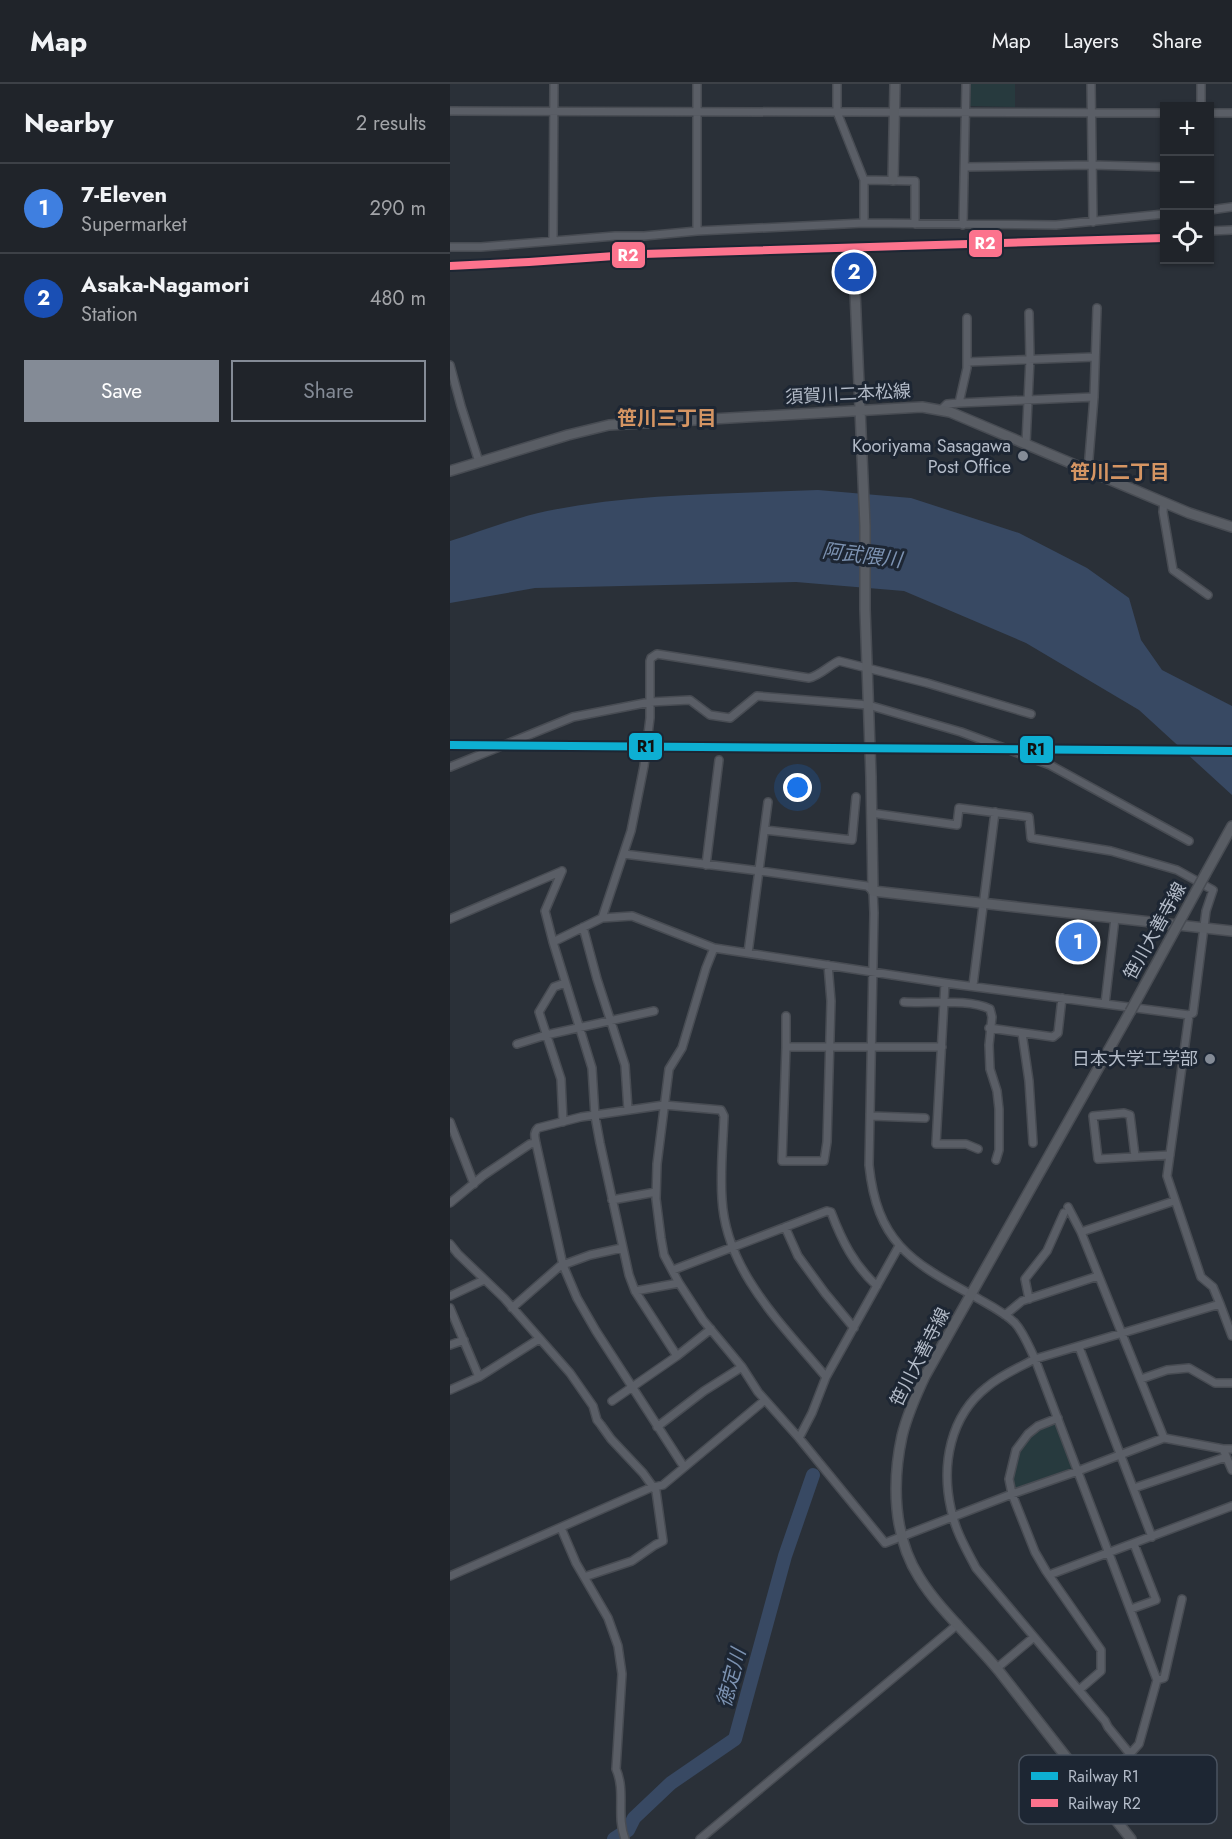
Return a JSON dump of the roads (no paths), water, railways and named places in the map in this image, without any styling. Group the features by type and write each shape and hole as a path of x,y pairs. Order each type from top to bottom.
{"street":[{"path":"553,240 554,84"},
{"path":"696,231 697,84"},
{"path":"837,84 837,112 864,180 864,223"},
{"path":"893,180 895,84"},
{"path":"963,225 966,84"},
{"path":"1091,84 1093,222"},
{"path":"1201,84 1201,102"},
{"path":"450,111 1160,113"},
{"path":"1214,113 1232,113"},
{"path":"965,167 1091,165 1160,167"},
{"path":"864,180 915,181 915,225"},
{"path":"1214,209 1232,207"},
{"path":"450,247 864,223 1056,225 1160,214"},
{"path":"1214,231 1232,230"},
{"path":"855,291 865,526 865,609 874,914 869,1165 872,1189 879,1213 899,1246 919,1265 1005,1315 1020,1329 1035,1359 1157,1680 1139,1744 1130,1754 976,1568 962,1542 950,1507 948,1470 950,1443 962,1414 985,1388 1000,1377 1035,1359 1220,1304"},
{"path":"1088,470 1094,397 1097,308"},
{"path":"1026,443 1030,359 1029,313"},
{"path":"959,403 967,362 967,318"},
{"path":"967,362 1095,357"},
{"path":"450,365 479,462"},
{"path":"942,409 947,404 959,403 1094,397"},
{"name":"須賀川二本松線","path":"450,471 609,425 908,406 942,409 1189,513 1232,527"},
{"path":"1164,502 1163,512 1173,570 1208,595"},
{"path":"602,918 631,831 644,766 650,718 650,661 657,654 809,678 839,662 867,667 1031,714"},
{"path":"450,766 573,717 650,702 690,700 710,715 730,718 757,696 868,705 961,732 1050,765 1189,841"},
{"path":"706,865 719,760"},
{"path":"765,830 852,840 856,796"},
{"path":"748,953 768,802"},
{"path":"872,813 957,825 959,808 1029,817 1031,838 1111,851 1183,873 1213,890 1206,911 1193,1013 1189,1015 1167,1176 1201,1277 1213,1287 1232,1336"},
{"path":"973,985 995,812"},
{"name":"笹川大善寺線","path":"1064,1755 997,1668 919,1577 902,1536 896,1493 902,1434 925,1376 1232,826"},
{"path":"624,854 867,886 873,891 1232,931"},
{"path":"450,920 562,871 545,911 592,1068 596,1116 622,1248 635,1291 677,1356"},
{"path":"553,942 602,918 632,916 714,948 945,983 1189,1015"},
{"path":"1105,1004 1115,918"},
{"path":"583,927 626,1068 628,1110"},
{"path":"714,948 682,1048 669,1069 656,1192 664,1255 690,1302 765,1400 885,1543 1164,1438 1232,1449"},
{"path":"786,1016 782,1161 824,1161 826,1157 831,1001 828,965"},
{"path":"563,1122 561,1079 539,1012 554,987 566,983"},
{"path":"945,983 936,1144 966,1144 978,1149"},
{"path":"989,1028 1053,1037 1057,1034 1062,998"},
{"path":"904,1002 944,1002 988,1008 992,1014 989,1028 990,1069 998,1102 999,1150 996,1160"},
{"path":"517,1044 546,1035 654,1011"},
{"path":"1022,1033 1029,1081 1033,1143"},
{"path":"786,1047 942,1047"},
{"path":"684,1467 577,1298 563,1265 534,1134 537,1129 581,1117 664,1105 721,1110 724,1116 722,1201 732,1247 757,1294 826,1377"},
{"path":"1135,1156 1130,1115 1124,1113 1093,1116 1098,1160 1170,1155"},
{"path":"871,1116 925,1118"},
{"path":"450,1122 474,1184"},
{"path":"450,1203 500,1164 530,1144 536,1143"},
{"path":"612,1200 656,1192"},
{"path":"1081,1232 1174,1201"},
{"path":"1029,1299 1025,1279 1047,1251 1066,1210 1081,1232 1164,1438"},
{"path":"673,1270 827,1211 831,1212 851,1256 877,1286"},
{"path":"785,1227 798,1256 854,1328"},
{"path":"450,1244 504,1298 570,1373 593,1406 597,1420 611,1439 638,1467 657,1495 663,1541 632,1561 584,1578"},
{"path":"799,1438 826,1377 899,1246"},
{"path":"512,1308 557,1268 590,1255 622,1248"},
{"path":"1005,1315 1022,1301 1098,1276"},
{"path":"450,1296 484,1280"},
{"path":"635,1291 679,1282"},
{"path":"450,1308 479,1377"},
{"path":"612,1401 677,1356 711,1329"},
{"path":"450,1390 479,1377 539,1339"},
{"path":"450,1345 464,1340"},
{"path":"1079,1347 1152,1537"},
{"path":"657,1427 704,1391 742,1367"},
{"path":"1141,1379 1167,1370 1189,1368 1215,1383 1232,1383"},
{"path":"450,1576 653,1487 663,1485 765,1400"},
{"path":"1058,1418 1038,1426 1022,1441 1016,1450 1009,1479 1011,1494 1035,1552 1101,1650 1101,1671 1079,1690"},
{"path":"1223,1449 1232,1470"},
{"path":"1134,1488 1226,1457"},
{"path":"1049,1575 1232,1506"},
{"path":"561,1528 584,1578 608,1618 618,1646 622,1669 622,1699 616,1768 621,1780 620,1822 625,1839"},
{"path":"1131,1609 1156,1600 1134,1544"},
{"path":"1157,1680 1164,1678 1182,1599"},
{"path":"700,1839 958,1624"},
{"path":"997,1668 1034,1637"},
{"name":"笹川大善寺線","path":"1119,1824 1131,1839"}],"water":[{"name":"阿武隈川","path":"818,490 911,498 1019,533 1087,568 1129,598 1141,640 1162,670 1232,706 1232,795 1139,710 1026,643 904,591 796,582 535,588 450,603 450,541 510,521 547,511 614,501 682,495"}],"waterway":[{"name":"徳定川","path":"614,1839 628,1830 634,1818 671,1783 735,1739 785,1556 813,1475"}],"rail line":[{"name":"R2","path":"450,266 643,254 1160,238"},
{"name":"R1","path":"450,745 1232,751"}],"place":[{"name":"Asaka-Nagamori","path":"854,272"},
{"name":"Kooriyama Sasagawa Post Office","path":"1023,456"},
{"name":"7-Eleven","path":"1078,942"},
{"name":"日本大学工学部","path":"1210,1059"}],"district":[{"name":"笹川三丁目","path":"667,418"},
{"name":"笹川二丁目","path":"1120,472"}]}
